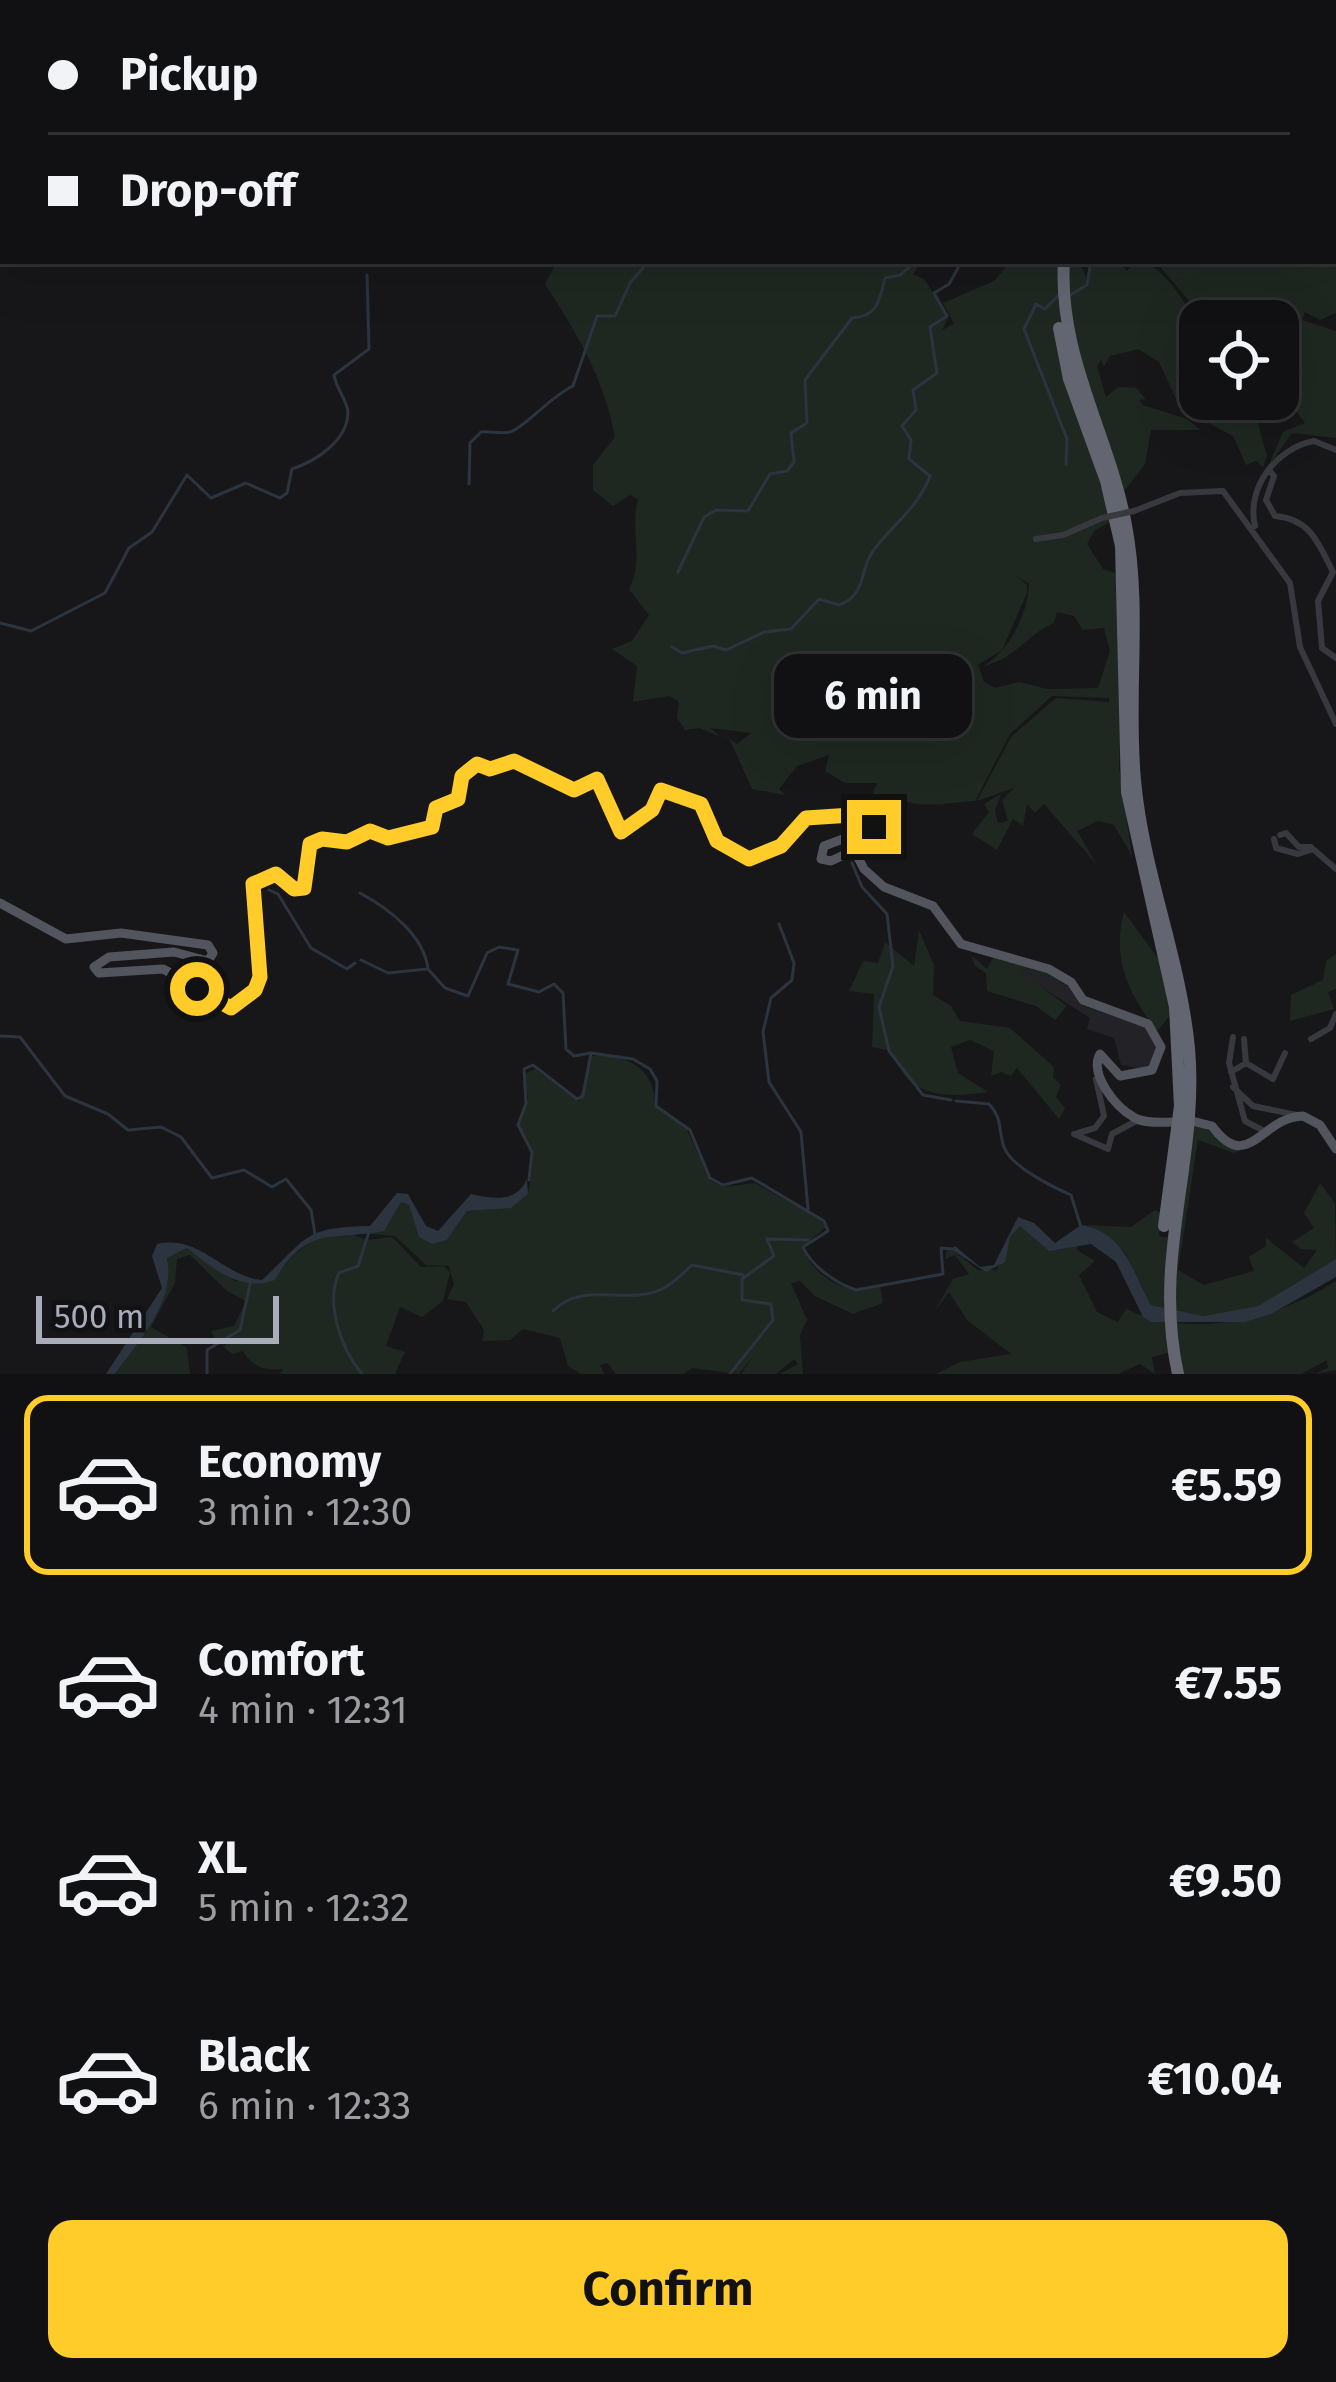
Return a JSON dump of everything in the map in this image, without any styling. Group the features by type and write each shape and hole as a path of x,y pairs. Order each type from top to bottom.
{"highway":[{"path":"1060,264 1069,379 1106,481 1121,546 1126,792 1175,1007 1180,1106 1159,1295 1174,1374"}],"main road":[{"path":"0,903 66,939 121,933 208,945 213,953 208,961 174,952 100,959 94,970 172,972 235,1008 255,990 260,977 253,884 276,874 294,889 304,888 310,844 319,839 347,842 370,831 388,838 432,827 436,808 458,799 464,773 477,764 490,769 509,760 574,790 597,779 619,832 652,810 661,790 690,799 705,808 717,841 749,859 781,846 806,818 859,817 884,836 883,851 873,852 859,833 820,848 823,861 854,850 864,869 884,887 933,906 961,944 1049,969 1071,982 1083,1000 1140,1019 1154,1031 1161,1052 1152,1070 1120,1076 1100,1054 1096,1060 1099,1075 1111,1096 1138,1120 1175,1122"},
{"path":"1192,1121 1212,1126 1228,1146 1254,1142 1300,1116 1320,1125 1336,1149"}],"street":[{"path":"1336,450 1320,441 1302,444 1269,470 1252,504 1256,530 1271,563 1290,583 1300,647 1336,724"},
{"path":"1269,470 1274,476 1266,500 1275,517 1291,517 1308,527 1333,572 1317,606 1324,632 1322,648 1336,658"},
{"path":"1036,539 1063,535 1180,493 1223,491 1256,530"},
{"path":"1313,849 1298,854 1278,848 1277,837 1313,849 1336,869"},
{"path":"1311,1040 1330,1028 1336,1014"},
{"path":"1233,1037 1233,1087 1245,1120 1265,1132"},
{"path":"1244,1039 1246,1063"},
{"path":"1246,1063 1273,1079 1285,1053"},
{"path":"1231,1072 1246,1063"},
{"path":"1099,1075 1104,1116 1095,1129 1074,1133 1108,1149 1112,1134 1138,1120"},
{"path":"1233,1087 1253,1106 1300,1116"}],"shaded area":[{"path":"555,264 920,264 913,274 924,279 949,316 942,330 954,324 943,303 994,281 1008,264 1080,264 1087,278 1089,264 1121,264 1127,271 1133,264 1146,264 1157,270 1182,300 1179,403 1159,362 1138,349 1110,356 1104,366 1101,360 1097,366 1106,397 1118,387 1136,388 1146,399 1139,400 1143,405 1188,420 1200,430 1151,430 1145,464 1123,493 1095,466 1111,521 1094,531 1087,544 1103,569 1120,575 1124,621 1119,767 1132,856 1114,825 1098,821 1077,831 1097,865 1044,804 1035,813 1027,804 1023,826 1013,819 997,850 972,834 989,812 984,804 1001,794 995,810 998,823 1008,821 1002,800 1014,788 977,801 1011,737 1056,698 1109,702 1109,698 1052,696 1010,734 975,801 932,805 872,795 877,783 845,783 825,771 829,755 797,766 779,789 785,795 752,789 730,739 737,744 751,733 710,728 721,737 699,728 685,730 677,718 679,702 670,696 633,702 637,666 612,649 632,641 649,615 629,589 636,568 638,499 630,495 613,506 593,490 593,465 615,437 588,357 545,284","holes":["1015,575 1029,584 1025,608 1001,652 983,666 1054,623 1057,612 1074,616 1083,630 1104,628 1110,651 1098,688 1047,689 1019,682 995,688 984,682 978,665 1002,650 1027,593 1027,585"]},
{"path":"1158,264 1336,264 1336,313 1320,320 1305,312 1302,320 1336,331 1336,438 1292,433 1268,467 1283,432 1305,423 1299,415 1299,300 1188,300"},
{"path":"1203,420 1260,420 1267,456 1263,467 1256,461 1246,465 1233,436"},
{"path":"1124,912 1163,965 1172,1013 1157,1031 1126,976 1120,946"},
{"path":"919,930 934,965 933,995 951,1006 960,1021 1010,1028 1054,1067 1053,1077 1061,1085 1056,1097 1065,1108 1059,1119 1017,1068 1011,1076 1001,1072 991,1076 994,1051 970,1040 951,1047 958,1073 988,1092 928,1091 907,1077 891,1051 872,1047 874,994 849,991 863,961 878,963 885,942 914,966"},
{"path":"1336,954 1336,989 1328,992 1334,1009 1290,1021 1291,995 1323,980 1326,961"},
{"path":"971,955 987,969 994,955 1043,969 1070,983 1078,999 1117,1016 1078,1004 1069,986 1029,968 1020,971 1067,1006 1055,1020 1036,1006 987,991 986,973 975,966"},
{"path":"1029,968 1069,986 1078,1004 1146,1027 1157,1048 1156,1058 1146,1070 1121,1065 1114,1038 1087,1029 1090,1018 1018,972"},
{"path":"590,1056 627,1061 644,1073 655,1106 685,1126 711,1181 724,1187 755,1183 818,1218 826,1227 802,1247 807,1258 834,1283 857,1289 880,1285 883,1303 853,1314 815,1296 800,1281 791,1283 807,1320 800,1335 803,1374 780,1374 798,1364 794,1359 776,1374 741,1374 755,1354 739,1374 692,1368 683,1374 616,1374 607,1363 600,1365 604,1374 581,1374 568,1366 560,1338 523,1329 510,1340 482,1341 484,1330 466,1302 447,1299 454,1284 449,1266 426,1265 395,1236 360,1233 372,1233 401,1202 409,1204 432,1244 447,1240 467,1211 512,1207 528,1194 532,1167 529,1143 518,1128 528,1098 524,1074 535,1069 579,1102"},
{"path":"1193,1118 1231,1149 1264,1140 1234,1153 1198,1140 1178,1270 1204,1285 1254,1271 1249,1257 1266,1246 1266,1238 1304,1268 1317,1250 1301,1249 1292,1242 1314,1228 1304,1213 1320,1183 1335,1203 1336,1259 1258,1306 1203,1316 1151,1305 1124,1252 1087,1225 1131,1227 1155,1210 1162,1214 1159,1236 1173,1238"},
{"path":"1021,1225 1036,1234 1045,1248 1078,1244 1077,1250 1095,1261 1079,1275 1097,1312 1118,1322 1126,1309 1179,1323 1234,1321 1287,1306 1336,1281 1336,1370 1315,1374 1328,1368 1327,1360 1301,1374 1182,1374 1175,1351 1152,1357 1155,1374 1140,1364 1118,1374 936,1374 960,1362 1011,1354 967,1320 949,1292 934,1312 953,1279 969,1274 955,1255 945,1259 947,1250 951,1249 978,1270 997,1270 1010,1237"},
{"path":"342,1231 367,1240 392,1237 421,1267 444,1266 450,1272 443,1301 422,1317 400,1307 386,1346 405,1352 395,1374 279,1374 284,1369 261,1367 243,1351 232,1354 224,1347 229,1340 217,1343 211,1331 234,1326 246,1301 227,1291 190,1255 177,1259 175,1283 151,1327 187,1348 190,1374 115,1374 159,1304 167,1258 187,1248 235,1281 275,1280 303,1247"}],"water":[{"path":"527,1179 528,1194 511,1208 467,1211 447,1240 432,1244 419,1237 409,1205 401,1202 384,1231 310,1243 287,1262 275,1280 262,1283 228,1276 187,1248 167,1258 161,1305 115,1374 106,1374 162,1288 152,1256 157,1244 186,1245 236,1272 262,1280 307,1238 331,1229 370,1226 397,1193 408,1194 426,1226 438,1231 471,1194 511,1196"},
{"path":"1018,1217 1034,1223 1055,1243 1081,1225 1096,1229 1125,1255 1151,1305 1203,1316 1258,1306 1336,1259 1336,1277 1271,1314 1245,1322 1151,1322 1143,1317 1116,1262 1091,1244 1049,1251 1020,1226 1010,1237 1005,1262 986,1272 951,1249 955,1246 980,1267 994,1265"}],"waterway":[{"path":"469,484 470,443 481,432 516,429 573,386 597,316 615,316 630,283 646,264"},
{"path":"678,572 704,517 716,510 748,511 770,474 787,471 794,462 791,433 807,423 805,380 852,318 873,310 885,278 900,275 913,264"},
{"path":"672,647 682,653 713,646 726,650 764,632 791,629 819,599 839,605 854,595 873,551 912,507 930,476 909,459 911,440 902,426 916,410 913,390 937,373 930,327 947,316 934,293 949,284 960,264"},
{"path":"1070,295 1087,285 1090,264"},
{"path":"0,623 31,631 105,593 129,548 152,532 187,475 211,498 246,483 280,498 287,493 292,469 329,449 346,423 347,408 334,375 369,349 367,275"},
{"path":"1061,293 1045,309 1036,304 1024,329 1067,439 1066,464"},
{"path":"852,863 862,887 887,914 893,966 879,1007 889,1051 923,1095 951,1100"},
{"path":"269,890 278,894 311,948 347,969 355,963"},
{"path":"360,893 412,934 428,969 445,988 468,996 487,953 499,947 518,950 508,984 539,992 554,984 563,993 566,1049 574,1056 590,1053"},
{"path":"779,924 794,963 792,980 771,998 763,1032 769,1082 801,1132 808,1209"},
{"path":"361,960 388,973 427,969"},
{"path":"0,1036 20,1037 65,1096 108,1114 128,1130 161,1127 181,1137 212,1178 244,1170 272,1187 286,1179 311,1210 315,1234"},
{"path":"529,1180 532,1152 518,1125 526,1103 524,1069 533,1065 577,1099 583,1096 591,1053 633,1059 650,1069 657,1081 656,1106 690,1130 710,1178 723,1185 752,1178 824,1221 828,1231 803,1247 833,1279 856,1290 943,1274 941,1248 953,1249"},
{"path":"956,1101 989,1104 1008,1155 1034,1176 1071,1195 1081,1227"},
{"path":"362,1374 342,1339 334,1298 339,1273 358,1266 369,1232"},
{"path":"730,1374 773,1320 771,1304 742,1300 742,1279 774,1256 767,1239 808,1240"},
{"path":"553,1311 578,1297 649,1294 692,1265 743,1275"},
{"path":"207,1374 207,1350 240,1330 250,1284"}],"route":[{"path":"197,989 231,1008 240,1006 259,984 250,895 253,884 280,874 294,889 304,888 310,844 319,839 347,842 370,831 388,838 415,827 432,827 436,808 458,799 462,776 477,764 490,769 514,761 560,779 574,790 597,779 621,832 652,810 661,790 669,790 701,804 717,841 749,859 781,846 794,826 806,818 852,815 874,827"}]}
